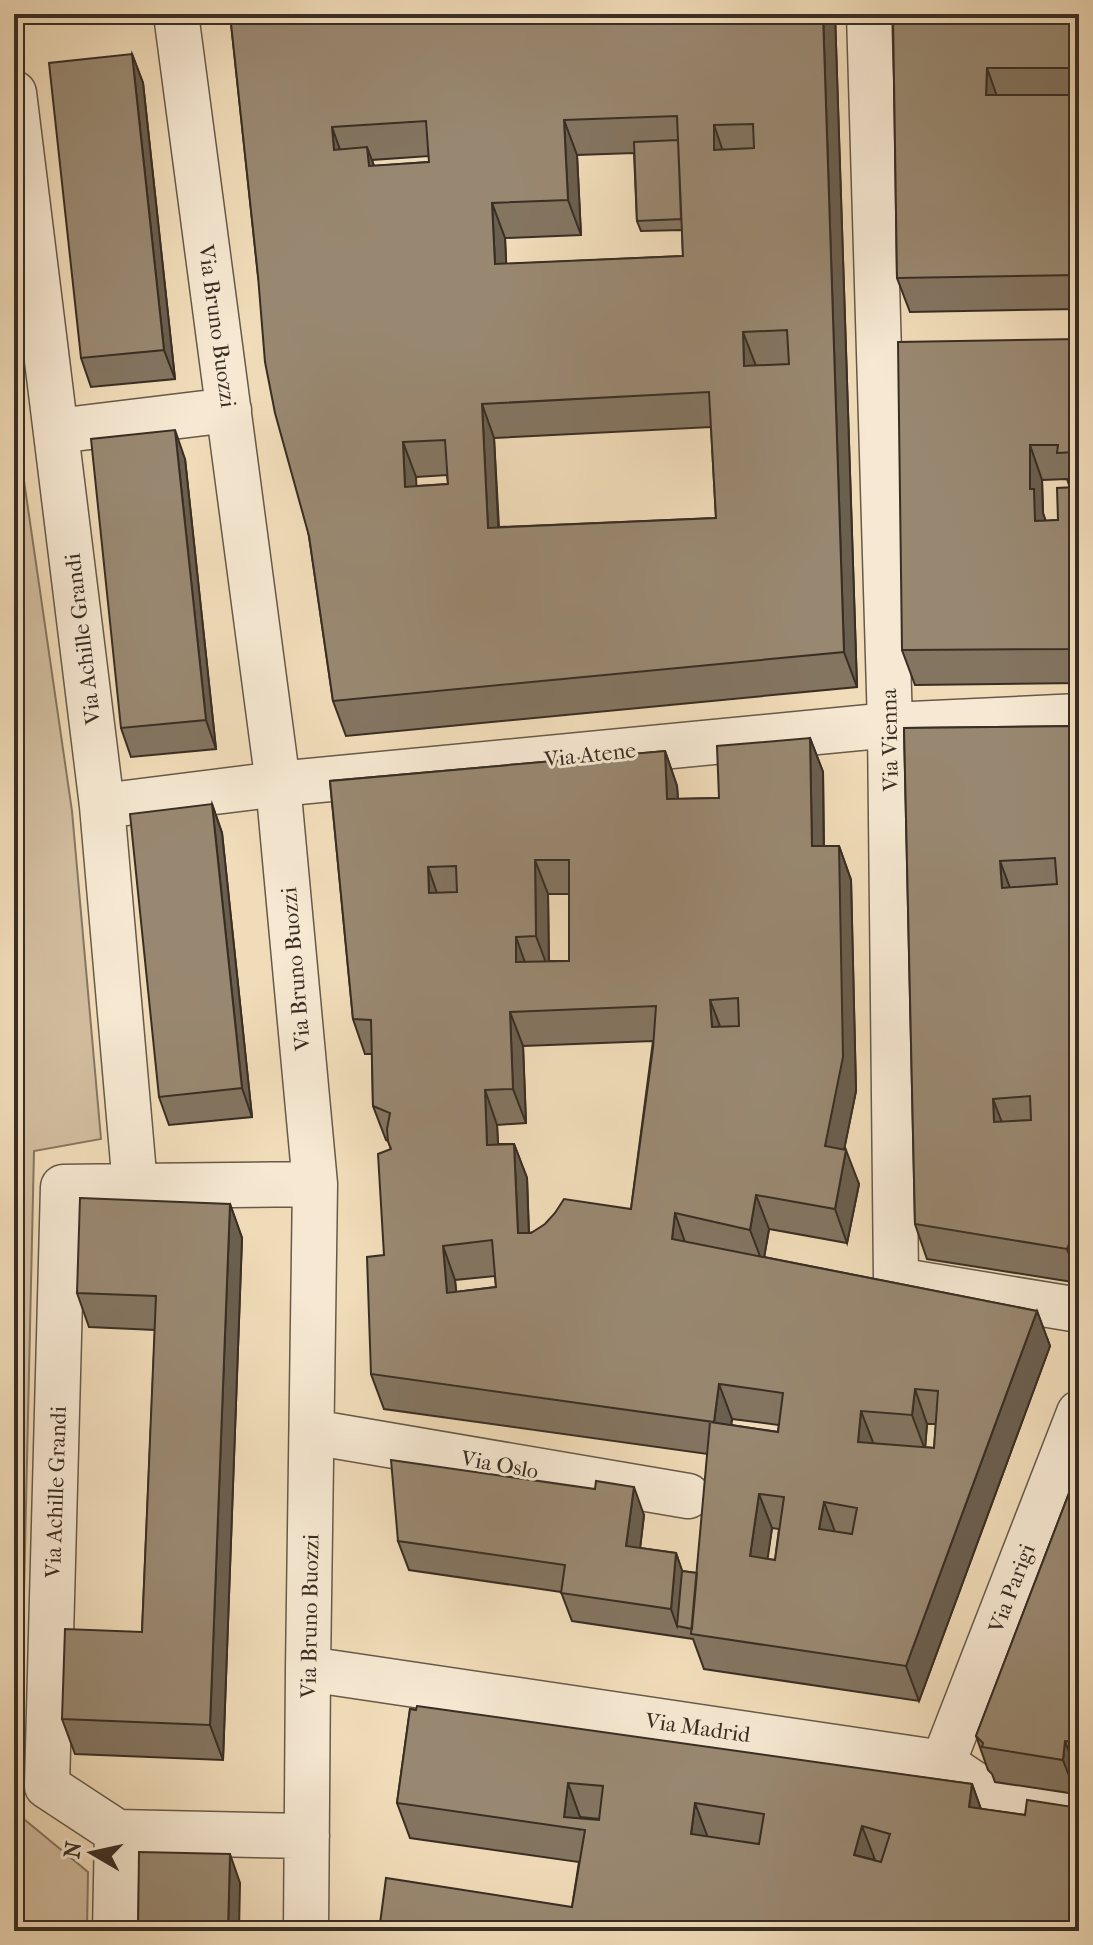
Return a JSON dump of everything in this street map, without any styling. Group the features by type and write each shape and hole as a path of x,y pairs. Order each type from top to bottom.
{"street":[{"name":"Via Bruno Buozzi","path":"176,14 278,784 315,1184 306,1931"},
{"name":"Via Vienna","path":"869,14 890,725 896,1280 1079,1310"},
{"name":"Via Achille Grandi","path":"14,93 102,806 135,1186"},
{"path":"878,349 924,348"},
{"path":"57,431 229,410"},
{"name":"Via Atene","path":"102,806 278,784 890,725 1079,716"},
{"name":"Via Achille Grandi","path":"117,1832 47,1786 63,1187 315,1184"},
{"name":"Via Parigi","path":"943,1763 1079,1413"},
{"name":"Via Oslo","path":"312,1432 688,1496"},
{"name":"Via Madrid","path":"308,1669 943,1763 976,1785 1005,1798 1079,1811"},
{"path":"115,1931 117,1832 307,1836"}],"shaded area":[{"path":"14,412 72,811 101,1139 34,1151 19,1815 88,1872 87,1931 14,1931"}],"building":[{"path":"230,14 823,14 844,652 333,701 309,536 275,413 265,362","holes":["677,116 683,256 495,264 492,203 568,200 564,120","426,121 429,162 369,166 367,147 334,150 332,127","753,124 754,148 714,150 714,125","787,330 789,364 744,366 743,332","709,392 716,518 488,528 482,404","445,440 448,484 405,487 403,442"]},
{"path":"893,14 977,14 978,24 1011,23 1011,14 1079,14 1079,68 987,68 986,95 1079,95 1079,275 897,278"},
{"path":"132,54 164,350 81,358 49,63"},
{"path":"678,140 681,219 637,221 634,142"},
{"path":"1079,339 1079,649 902,650 898,342","holes":["1030,445 1058,445 1057,453 1076,452 1076,487 1057,488 1058,520 1035,521 1034,489 1030,489"]},
{"path":"175,430 206,720 121,728 91,439"},
{"path":"1079,726 1079,1219 1067,1249 915,1224 904,728","holes":["1055,858 1057,884 1002,888 1000,861","1030,1096 1031,1120 994,1122 993,1099"]},
{"path":"810,738 812,846 839,846 843,1057 825,1146 846,1150 835,1209 756,1195 750,1230 675,1213 672,1239 1037,1311 906,1666 691,1634 710,1422 778,1432 783,1393 719,1384 714,1422 371,1374 367,1257 384,1255 378,1154 391,1149 387,1129 390,1113 373,1106 371,1020 353,1019 330,781 665,751 667,799 719,798 717,746","holes":["535,860 569,860 569,961 516,962 516,937 536,936","456,866 457,892 429,893 428,867","738,998 739,1026 712,1027 710,1000","656,1006 631,1209 564,1199 545,1224 531,1233 518,1233 514,1144 487,1145 485,1090 513,1089 510,1012","492,1240 496,1287 447,1293 443,1246","915,1389 938,1391 934,1448 858,1442 861,1411 912,1415","759,1494 784,1497 775,1560 750,1556","824,1502 857,1508 852,1534 819,1529"]},
{"path":"212,804 242,1088 159,1097 130,814"},
{"path":"80,1198 230,1204 210,1725 62,1719 65,1629 142,1632 156,1296 77,1293"},
{"path":"391,1460 595,1489 596,1481 634,1487 626,1546 676,1553 671,1609 561,1593 565,1565 398,1541"},
{"path":"1079,1467 1079,1742 1065,1741 1063,1760 982,1747 983,1743 976,1736"},
{"path":"682,1571 697,1573 692,1629 677,1626"},
{"path":"417,1706 972,1784 969,1807 1025,1815 1027,1800 1079,1808 1079,1931 379,1931 386,1878 572,1907 585,1830 397,1803 410,1709 416,1710","holes":["568,1783 603,1786 599,1820 564,1817","695,1803 764,1814 759,1844 691,1834","862,1826 890,1834 881,1862 854,1855"]},
{"path":"139,1852 230,1854 228,1931 138,1931"}]}
